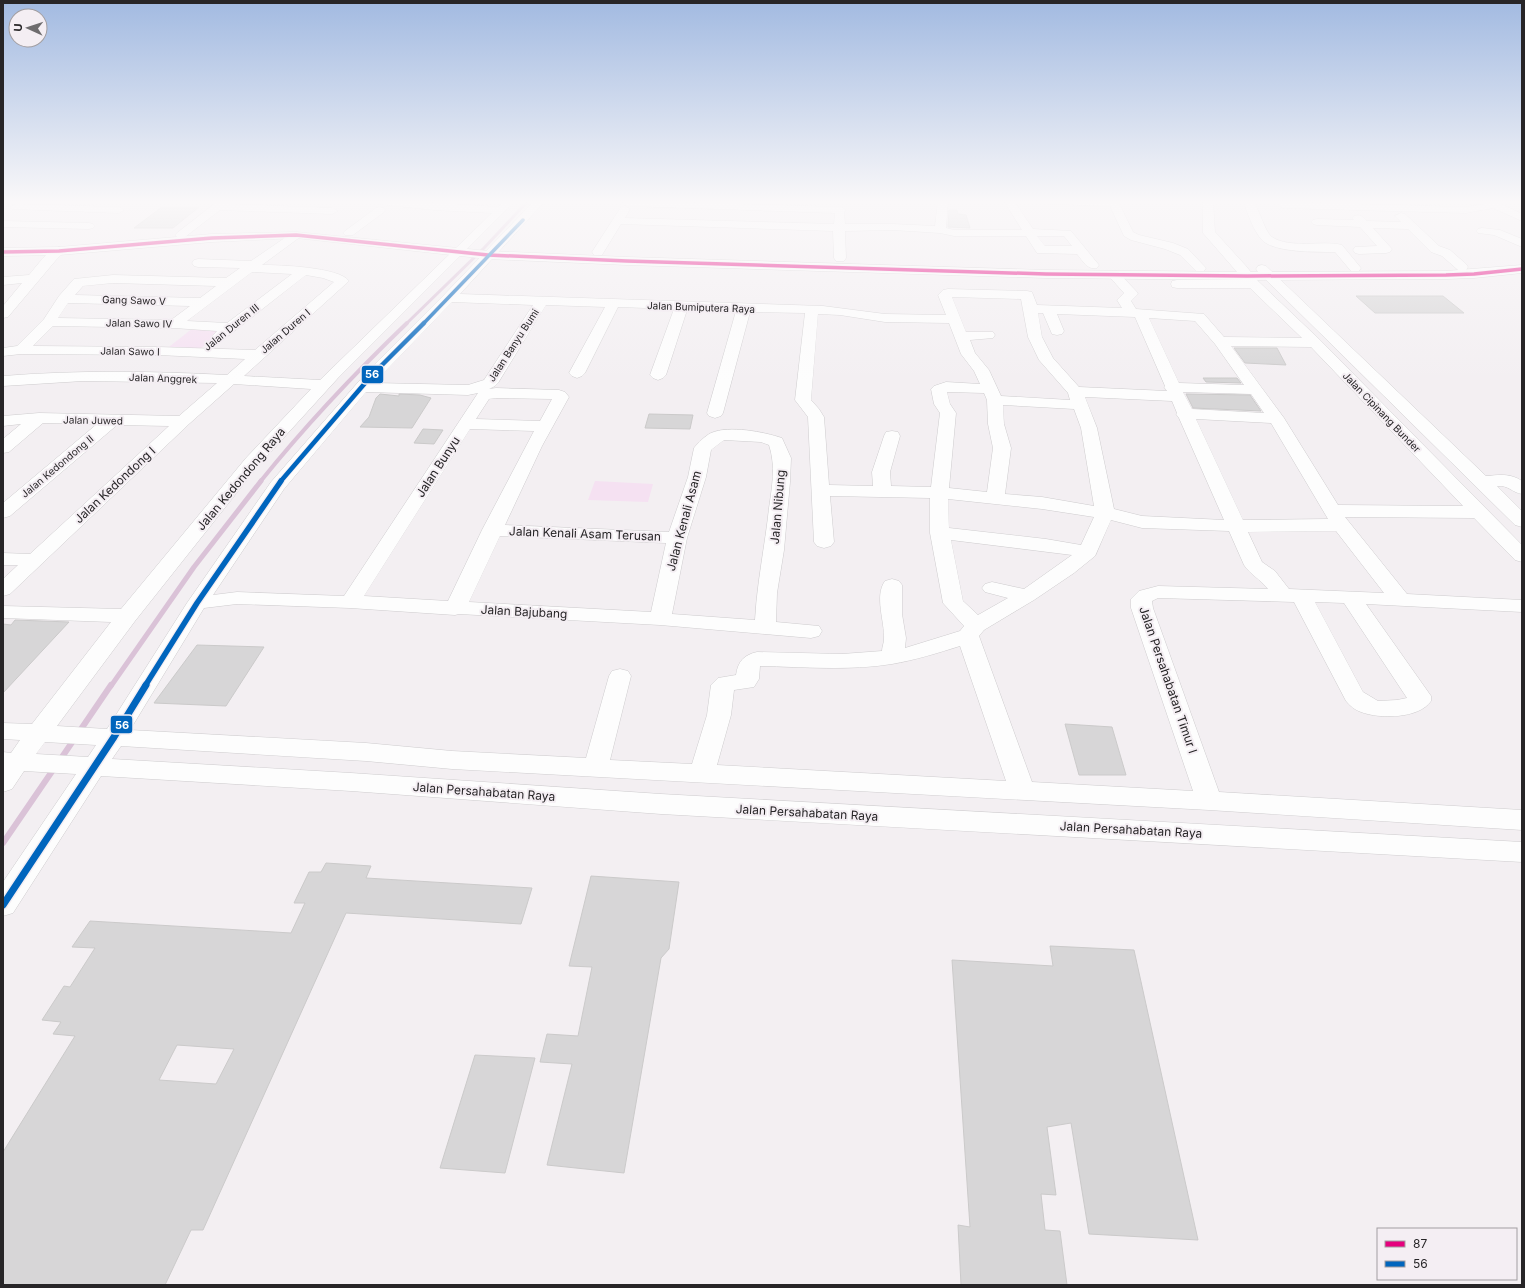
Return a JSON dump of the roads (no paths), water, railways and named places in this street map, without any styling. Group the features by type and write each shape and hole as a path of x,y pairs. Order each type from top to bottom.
{"street":[{"path":"3,314 48,261"},
{"path":"174,324 258,261"},
{"name":"Jalan Kedondong Raya","path":"3,783 16,762 46,733 127,616 252,462 324,385 464,261"},
{"path":"3,905 88,766 104,736 277,486 362,387 448,298 470,261"},
{"path":"662,261 1046,274 1247,276"},
{"path":"938,261 1200,268 1247,276"},
{"path":"1089,261 1093,266"},
{"path":"1193,261 1200,268"},
{"name":"Jalan Cipinang Bunder","path":"1234,261 1358,386 1522,556"},
{"path":"1349,261 1355,268"},
{"path":"1455,261 1462,267"},
{"path":"1177,284 1247,276 1265,272 1355,268 1462,267 1513,261"},
{"path":"198,263 251,266 302,272"},
{"path":"1265,272 1446,275 1522,269"},
{"name":"Jalan Duren I","path":"228,380 343,281 336,278 302,272"},
{"name":"Jalan Duren III","path":"198,353 229,327 302,272"},
{"name":"Jalan Cipinang Bunder","path":"1265,272 1522,521"},
{"path":"1113,274 1131,294 1124,300 1136,313 1254,565 1292,596 1354,696 1362,704 1374,709 1389,709 1416,704 1419,701 1420,696 1350,598"},
{"path":"3,281 32,279"},
{"path":"21,350 49,322 64,299 79,282 121,279 229,282"},
{"path":"702,773 719,715 723,685 726,683 746,682 751,660 846,661 892,657 926,650 972,630 1027,596 1067,569 1088,552 1105,513 1089,428 1078,398 1046,360 1035,337 1032,309 1027,295 946,294 968,354 981,370 993,395 996,424 1002,448 996,499"},
{"name":"Jalan Bumiputera Raya","path":"448,298 840,311 885,318 954,319"},
{"name":"Gang Sawo V","path":"64,299 204,302"},
{"name":"Jalan Banyu Bumi","path":"362,387 468,390 482,387 490,383 542,301"},
{"path":"577,373 613,304"},
{"path":"658,375 682,306"},
{"path":"715,413 744,308"},
{"path":"1032,309 1200,317 1220,341 1276,418 1337,518 1401,600"},
{"path":"812,310 803,400 813,411 816,417 822,490 824,542"},
{"path":"1048,310 1057,331"},
{"name":"Jalan Sawo IV","path":"49,322 174,324 229,327"},
{"path":"158,351 194,325"},
{"path":"961,336 988,336"},
{"path":"1220,341 1314,343"},
{"name":"Jalan Sawo I","path":"3,352 21,350 158,351 258,355"},
{"name":"Jalan Anggrek","path":"3,381 72,376 118,376 324,385"},
{"name":"Jalan Kedondong I","path":"3,590 228,380"},
{"path":"1358,386 1373,392 1382,391 1385,387"},
{"path":"1022,791 972,630 953,603 940,532 939,493 944,444 948,429 948,413 942,404 939,389 946,387 993,395 1078,398 1174,392 1256,390"},
{"name":"Jalan Bunyu","path":"350,602 484,396 488,394 559,395"},
{"name":"Jalan Kenali Asam Terusan","path":"455,609 492,530 561,397 559,395"},
{"path":"1381,410 1381,407 1386,404 1392,404 1407,409"},
{"path":"1184,414 1276,418"},
{"path":"4,446 39,418"},
{"name":"Jalan Juwed","path":"3,420 39,418 183,421"},
{"name":"Jalan Kedondong II","path":"3,512 112,420"},
{"path":"465,424 545,426"},
{"name":"Jalan Kenali Asam","path":"660,619 677,538 697,477 703,448 716,437 724,436"},
{"name":"Jalan Nibung","path":"724,436 763,436 776,442 782,458 778,512 765,626"},
{"path":"882,491 881,472 892,436"},
{"path":"1481,482 1510,480 1522,489"},
{"path":"822,490 939,493 1042,503 1105,513 1142,522 1236,526 1337,518 1479,512"},
{"name":"Jalan Kenali Asam Terusan","path":"492,530 677,538"},
{"path":"940,532 1046,544 1088,552"},
{"path":"3,559 36,560"},
{"path":"892,585 891,614 895,638 892,657"},
{"path":"992,588 1027,596"},
{"name":"Jalan Persahabatan Timur I","path":"1209,801 1142,608 1141,599 1146,595 1158,592 1350,598 1522,606"},
{"name":"Jalan Bajubang","path":"202,596 350,602 455,609 660,619 765,626 811,631"},
{"path":"3,612 127,616"},
{"path":"596,767 620,676"},
{"path":"3,731 366,752 452,760 1209,801 1522,820"},
{"path":"351,782 366,752"},
{"name":"Jalan Persahabatan Raya","path":"16,762 351,782 669,805 1520,852"},
{"path":"1496,818 1520,852"}],"waterway":[{"path":"406,324 471,261"},
{"path":"260,482 331,400 407,323"},
{"path":"111,686 194,567 261,481"},
{"path":"60,760 111,685"},
{"path":"3,843 55,767"}]}
